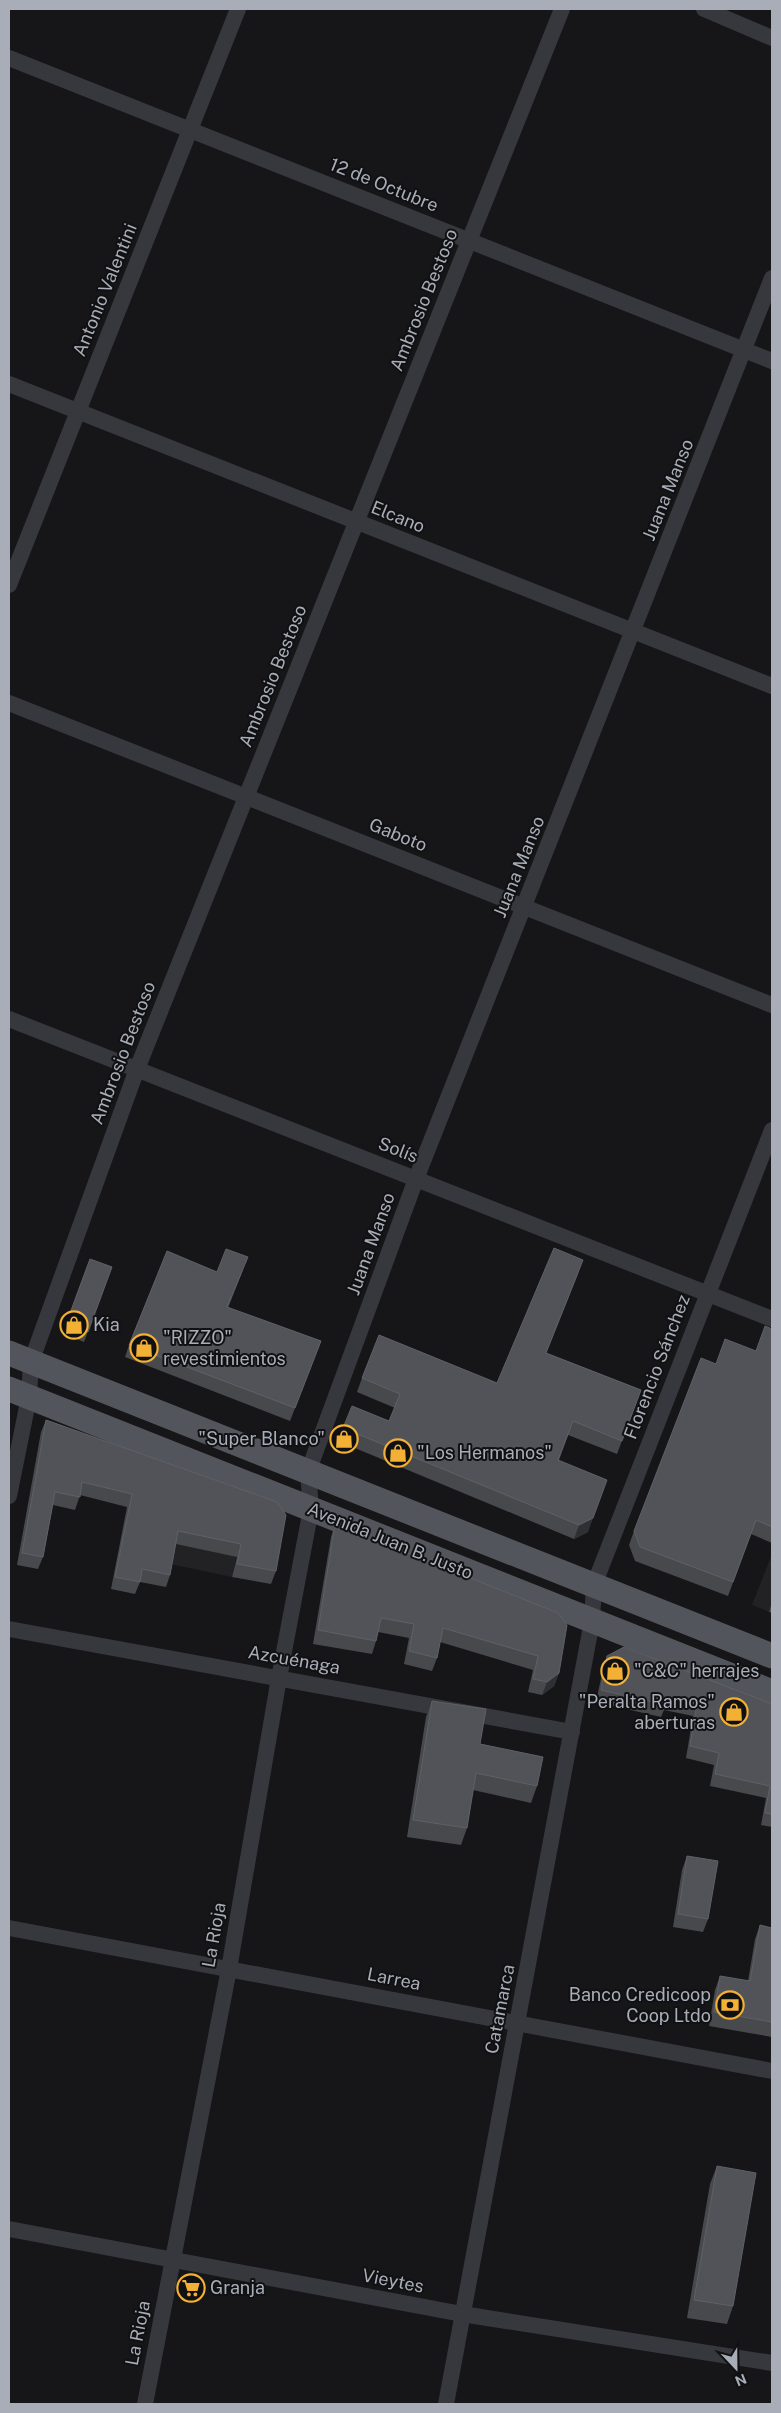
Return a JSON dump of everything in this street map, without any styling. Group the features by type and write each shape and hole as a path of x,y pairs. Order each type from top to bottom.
{"main road":[{"name":"Avenida Juan B. Justo","path":"20,1358 772,1656"},
{"name":"Avenida Juan B. Justo","path":"19,1393 772,1692"}],"street":[{"name":"Antonio Valentini","path":"9,585 238,9"},
{"name":"Ambrosio Bestoso","path":"9,1496 19,1393 20,1358 562,9"},
{"path":"704,9 772,38"},
{"name":"12 de Octubre","path":"9,58 772,361"},
{"name":"Juana Manso","path":"308,1472 416,1179 772,278"},
{"name":"Elcano","path":"9,384 772,686"},
{"name":"Gaboto","path":"9,703 772,1005"},
{"name":"Solís","path":"9,1018 772,1319"},
{"name":"Florencio Sánchez","path":"592,1621 594,1586 772,1130"},
{"name":"La Rioja","path":"145,2404 229,1969 279,1678 311,1509 308,1472"},
{"name":"Catamarca","path":"446,2404 592,1621"},
{"name":"Azcuénaga","path":"9,1628 572,1732"},
{"name":"Larrea","path":"9,1928 772,2071"},
{"name":"Vieytes","path":"9,2229 462,2314 772,2363"}],"shaded area":[{"path":"185,1483 247,1505 232,1577 170,1564"},
{"path":"772,1554 772,1613 752,1605"}],"building":[{"path":"554,1248 583,1260 546,1353 641,1390 622,1441 573,1421 558,1460 607,1480 593,1518 579,1525 343,1428 352,1406 389,1421 400,1394 362,1378 379,1335 497,1383"},
{"path":"226,1249 248,1257 227,1307 321,1341 295,1408 129,1345 167,1251 217,1272"},
{"path":"90,1259 112,1267 88,1332 66,1324"},
{"path":"765,1326 772,1329 772,1527 756,1520 733,1582 640,1547 634,1531 701,1358 716,1364 725,1339 756,1351"},
{"path":"46,1420 277,1502 286,1515 276,1571 237,1564 241,1544 178,1531 170,1575 142,1569 140,1582 115,1577 132,1494 82,1482 80,1497 55,1492 43,1557 22,1553"},
{"path":"335,1524 558,1613 567,1625 559,1673 547,1682 533,1679 538,1656 443,1628 437,1658 409,1651 414,1624 381,1618 376,1641 318,1630"},
{"path":"624,1647 772,1704 772,1814 765,1813 770,1786 715,1774 719,1753 690,1746 697,1704 667,1698 666,1705 601,1690 607,1656"},
{"path":"432,1701 486,1709 480,1744 543,1757 537,1786 476,1773 467,1828 413,1820"},
{"path":"687,1856 718,1861 708,1919 678,1914"},
{"path":"760,1925 772,1928 772,2022 714,2012 720,1976 750,1981"},
{"path":"717,2166 756,2173 733,2306 694,2300"}],"place":[{"name":"Kia","path":"74,1325"},
{"name":"\"RIZZO\" revestimientos","path":"144,1348"},
{"name":"\"Super Blanco\"","path":"344,1439"},
{"name":"\"Los Hermanos\"","path":"398,1453"},
{"name":"\"C&C\" herrajes","path":"615,1671"},
{"name":"\"Peralta Ramos\" aberturas","path":"734,1712"},
{"name":"Banco Credicoop Coop Ltdo","path":"730,2005"},
{"name":"Granja","path":"191,2288"}]}
